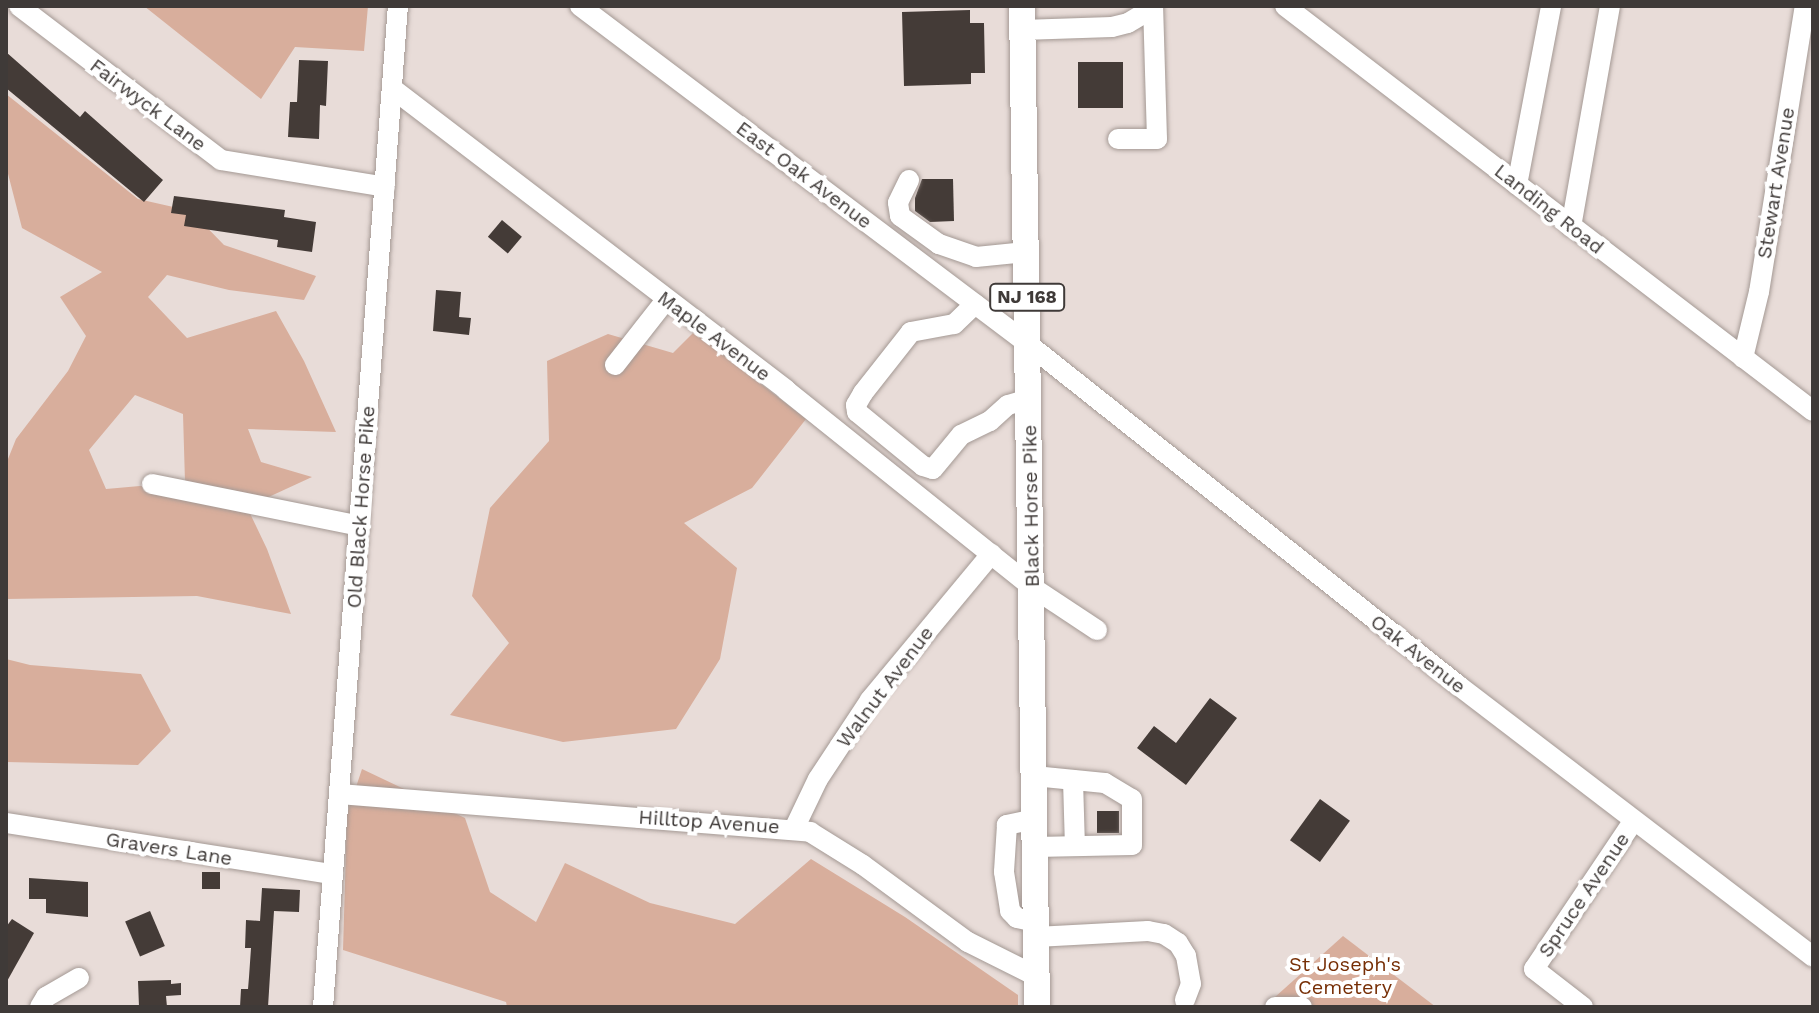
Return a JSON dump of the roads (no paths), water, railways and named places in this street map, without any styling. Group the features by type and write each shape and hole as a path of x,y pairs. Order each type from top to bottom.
{"main road":[{"name":"Black Horse Pike","path":"1022,18 1037,1007"}],"street":[{"name":"Fairwyck Lane","path":"19,6 221,160 385,187"},
{"name":"Old Black Horse Pike","path":"323,1007 398,6"},
{"name":"East Oak Avenue","path":"580,6 1028,344"},
{"name":"Landing Road","path":"1285,6 1813,411"},
{"path":"1517,185 1551,6"},
{"path":"1571,227 1610,6"},
{"name":"Stewart Avenue","path":"1743,358 1759,292 1805,6"},
{"path":"1022,18 1112,27 1128,23 1152,8 1156,24 1157,139 1118,139"},
{"name":"Maple Avenue","path":"393,89 786,390 1032,587 1097,630"},
{"path":"909,180 898,203 900,216 939,244 976,257 1026,252"},
{"path":"615,365 666,300"},
{"path":"975,304 954,324 911,332 863,393 856,405 857,412 923,466 933,469 961,435 990,421 1008,405 1029,399"},
{"name":"Oak Avenue","path":"1028,344 1440,672 1813,957"},
{"path":"152,484 360,526"},
{"name":"Walnut Avenue","path":"794,829 818,779 870,700 991,554"},
{"path":"1034,776 1105,783 1132,799 1132,845 1035,847"},
{"path":"1073,780 1075,846"},
{"name":"Hilltop Avenue","path":"340,794 810,832 863,865 968,942 1036,976"},
{"path":"1035,819 1007,825 1004,872 1010,911 1036,929 1164,934 1178,943 1186,956 1191,984 1185,1000"},
{"name":"Spruce Avenue","path":"1583,1007 1534,969 1634,820"},
{"name":"Gravers Lane","path":"6,823 333,874"},
{"path":"40,1007 46,997 79,978"},
{"path":"1275,1007 1302,1007"}],"park label":[{"name":"St Joseph's Cemetery","path":"1345,976"}]}
